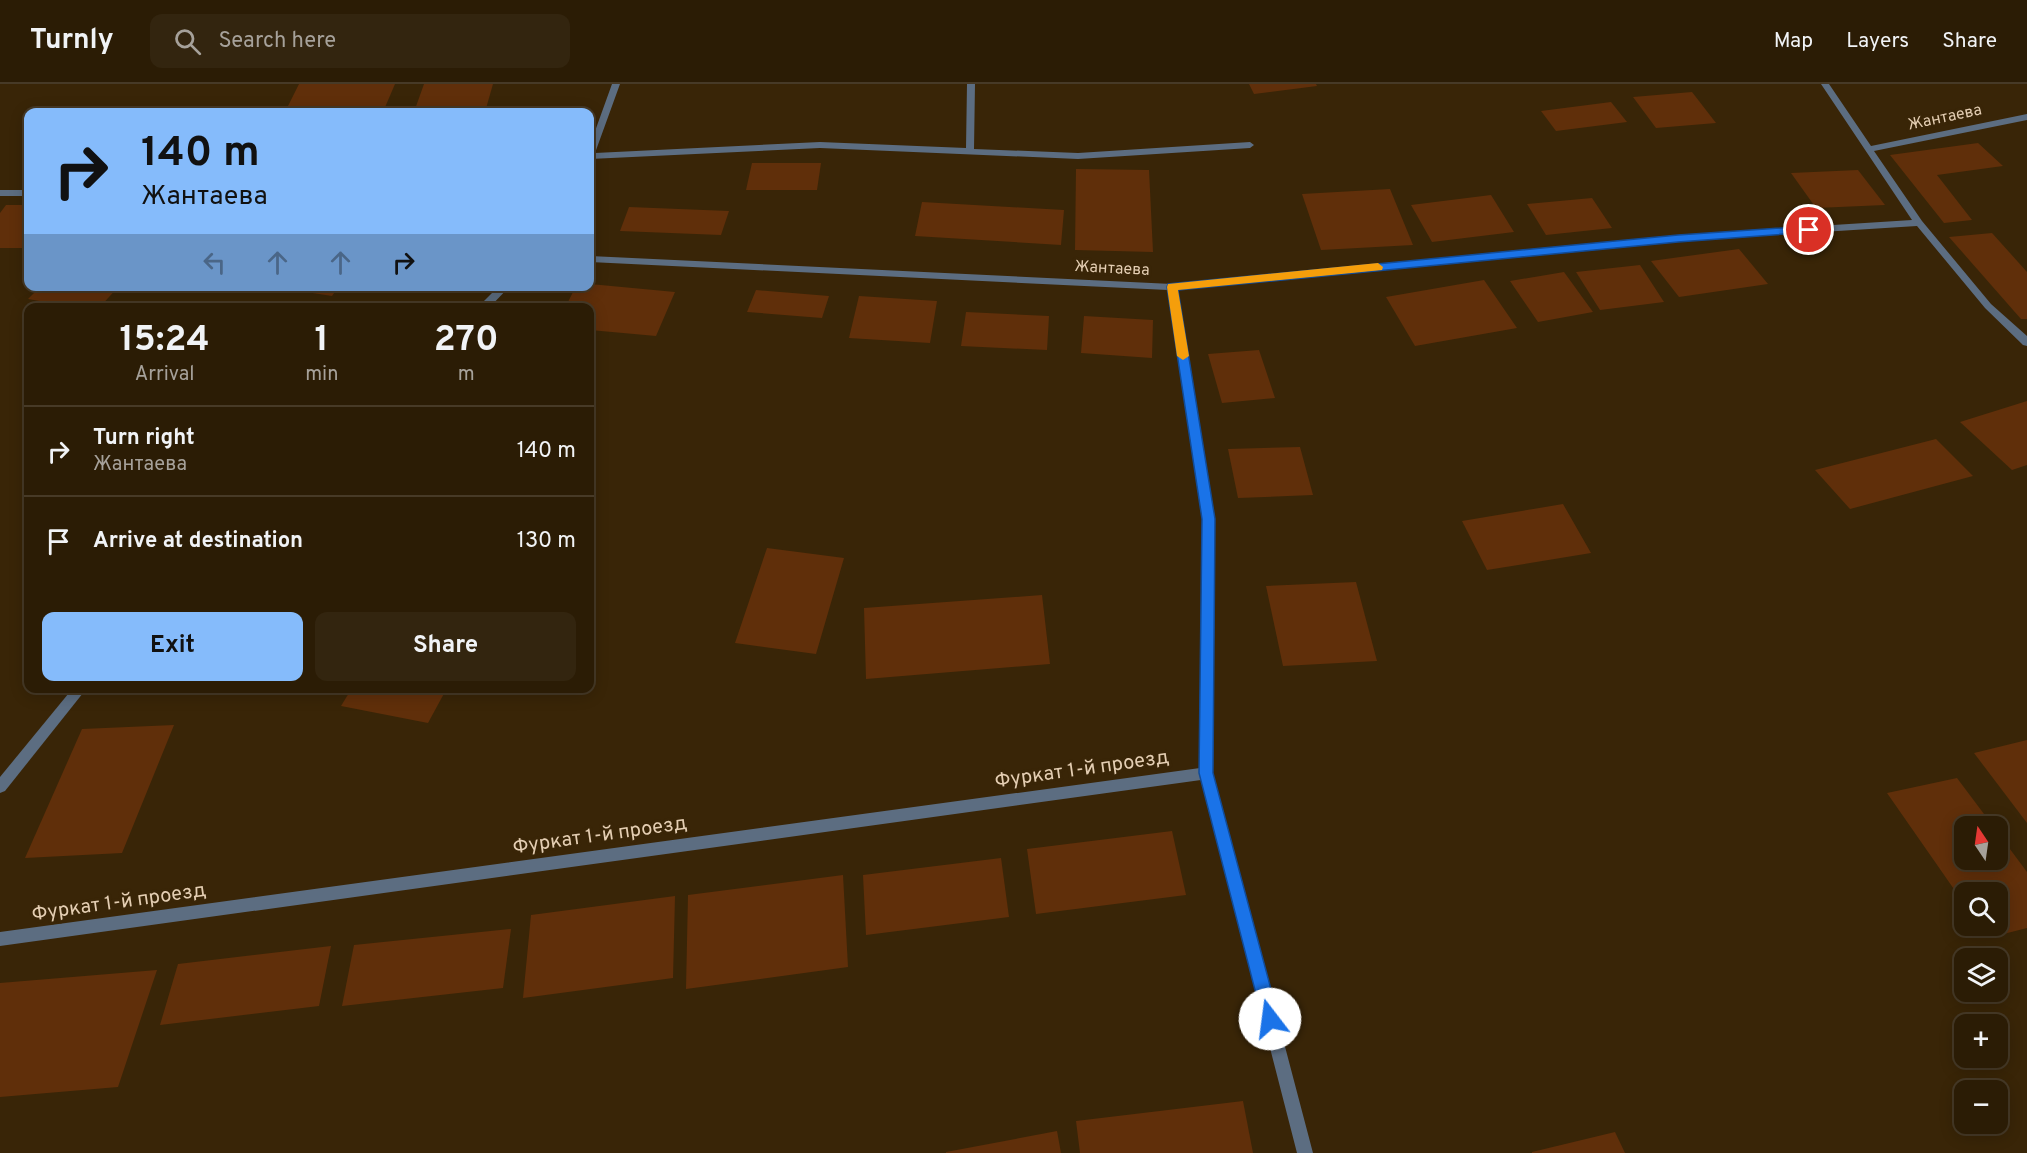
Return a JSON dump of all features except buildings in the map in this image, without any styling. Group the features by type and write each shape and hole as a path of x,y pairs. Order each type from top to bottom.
{"street":[{"path":"594,145 616,84"},
{"path":"970,151 971,84"},
{"path":"1825,84 1919,223 1988,306 2027,342"},
{"name":"Жантаева","path":"1869,149 2027,117"},
{"path":"594,156 820,145 1078,156 1250,146"},
{"path":"0,193 24,193"},
{"name":"Жантаева","path":"594,260 1172,287 1678,238 1919,223"},
{"path":"1172,287 1209,519 1206,773 1305,1153"},
{"path":"487,303 500,291"},
{"path":"0,787 77,693"},
{"name":"Фуркат 1-й проезд","path":"0,939 1206,773"}],"slow traffic":[{"path":"1183,356 1172,287 1378,267"}],"route":[{"path":"1270,1019 1206,773 1209,519 1172,287 1678,238 1809,230"}]}
